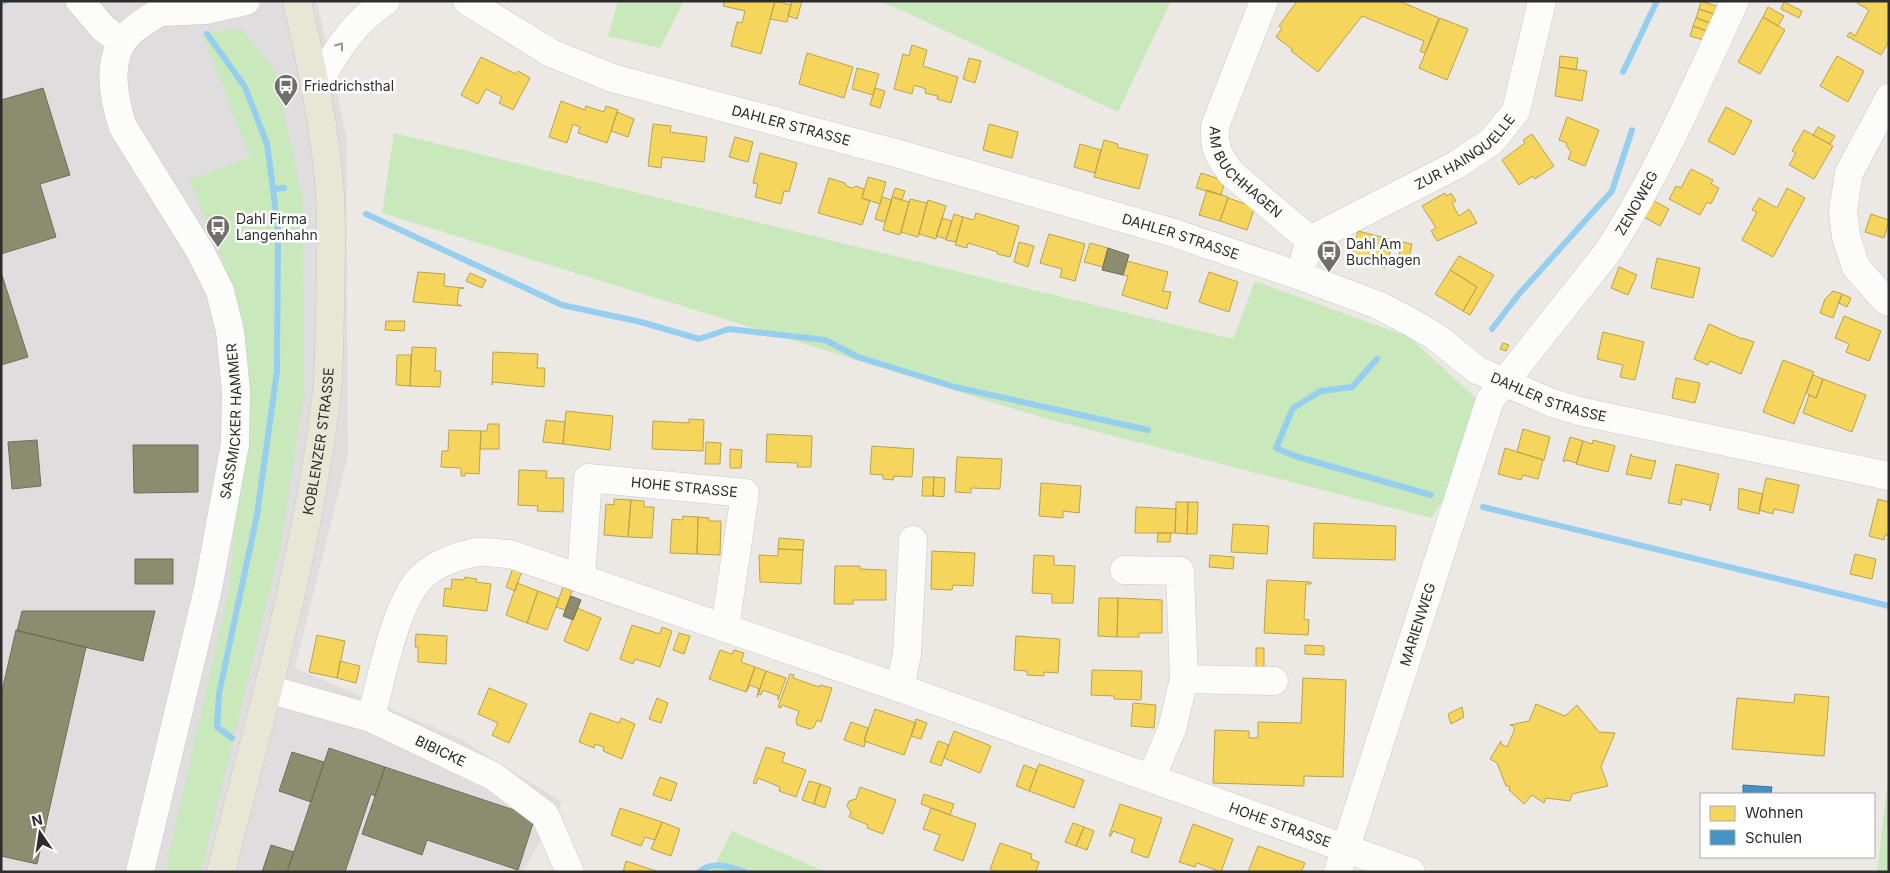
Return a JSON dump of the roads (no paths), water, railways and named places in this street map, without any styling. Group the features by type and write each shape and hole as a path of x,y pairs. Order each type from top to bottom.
{"main road":[{"name":"KOBLENZER STRASSE","path":"221,872 268,689 310,507 326,396 330,300 330,209 327,162 315,88 296,1"}],"street":[{"path":"80,1 104,28 122,42"},
{"name":"SASSMICKER HAMMER","path":"140,872 208,589 235,444 236,391 230,330 220,291 200,251 134,147 118,111 113,77 115,63 122,42 131,31 168,7 206,10 246,1"},
{"path":"315,88 337,48 350,32 360,20 386,1"},
{"name":"DAHLER STRASSE","path":"467,1 551,53 612,78 899,154 1174,233 1300,276 1378,305 1436,337 1477,370 1552,403 1583,412 1889,476"},
{"name":"AM BUCHHAGEN","path":"1264,1 1215,126 1214,145 1231,173 1287,223 1310,240"},
{"name":"ZUR HAINQUELLE","path":"1310,240 1456,165 1492,141 1516,110 1542,1"},
{"path":"1516,110 1536,88 1561,1"},
{"name":"ZENOWEG","path":"1503,381 1601,261 1623,229 1688,104 1735,1"},
{"path":"1886,110 1849,173 1843,210 1846,237 1856,267 1885,300 1889,302"},
{"path":"1300,276 1310,240"},
{"name":"MARIENWEG","path":"1341,860 1490,400 1503,381"},
{"name":"HOHE STRASSE","path":"581,577 588,478 744,493 725,628"},
{"path":"900,688 907,654 913,540"},
{"name":"HOHE STRASSE","path":"371,718 404,603 419,580 439,565 474,552 510,554 900,688 1151,778 1341,860 1411,872"},
{"path":"1124,570 1180,572 1184,679 1172,729 1151,778"},
{"path":"1184,679 1274,682"},
{"name":"BIBICKE","path":"268,689 371,718 493,776 545,815 570,872"}],"waterway":[{"path":"1,3 6,1"},
{"path":"1623,72 1657,1"},
{"path":"207,34 245,87 267,144 273,189 284,188"},
{"path":"1492,329 1519,294 1612,191 1632,130"},
{"path":"232,738 217,727 219,694 257,515 277,371 278,231 273,189"},
{"path":"366,214 562,305 641,322 699,339 729,329 825,340 858,357 955,387 1148,430"},
{"path":"1377,359 1352,387 1321,391 1293,408 1276,448 1295,456 1431,495"},
{"path":"1483,507 1889,606"},
{"path":"699,872 704,868 715,865 745,872"}],"place":[{"name":"Friedrichsthal","path":"286,107"},
{"name":"Dahl Firma Langenhahn","path":"218,248"},
{"name":"Dahl Am Buchhagen","path":"1329,273"}]}
